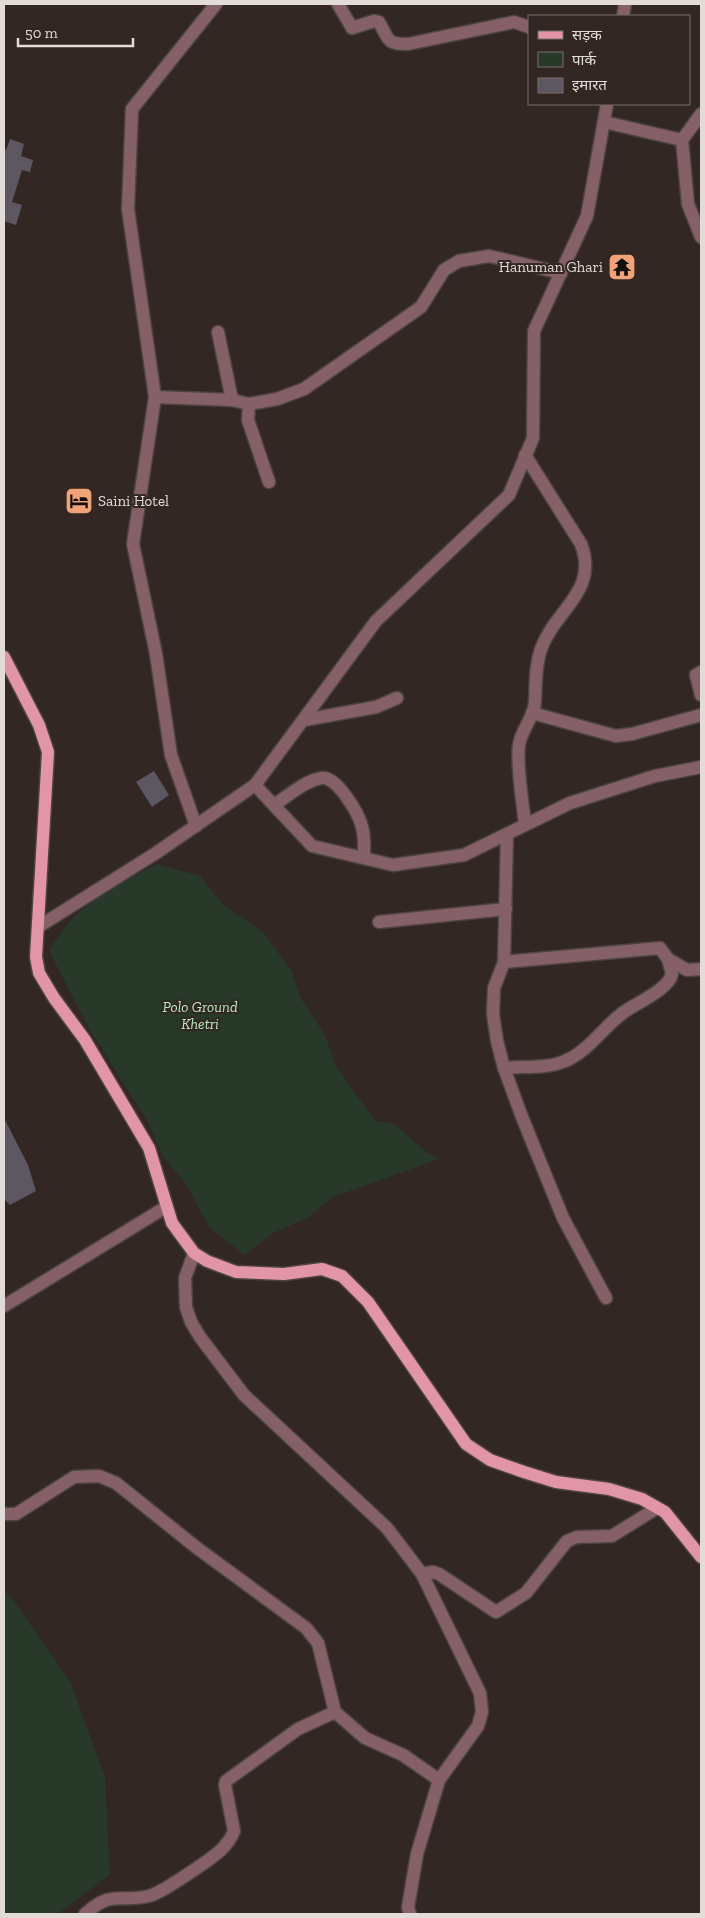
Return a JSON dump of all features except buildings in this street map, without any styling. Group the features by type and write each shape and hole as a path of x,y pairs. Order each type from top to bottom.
{"main road":[{"path":"4,657 39,725 48,752 36,956 39,973 54,998 85,1040 149,1148 172,1222 194,1253 207,1262 236,1272 284,1274 322,1269 342,1276 368,1302 466,1444 490,1460 524,1472 556,1482 609,1489 642,1500 665,1512 701,1557"}],"street":[{"path":"196,826 171,755 156,654 133,544 155,397 128,209 132,109 216,4"},
{"path":"338,4 352,28 374,21 379,22 386,39 394,44 408,44 514,22 528,27"},
{"path":"38,927 196,826 256,785 376,621 509,495 533,438 534,331 587,216 607,105"},
{"path":"701,114 682,140 688,204 701,236"},
{"path":"604,122 682,140"},
{"path":"155,397 232,400 249,404 277,399 304,389 421,307 444,270 460,261 489,256 561,273"},
{"path":"218,332 232,400"},
{"path":"249,404 248,420 269,482"},
{"path":"524,825 518,747 521,733 532,713 536,671 541,649 557,618 579,592 586,577 587,561 581,544 525,455"},
{"path":"701,672 696,675 701,695"},
{"path":"304,720 376,707 397,698"},
{"path":"532,713 616,736 632,734 701,715"},
{"path":"256,785 312,846 393,865 464,855 570,803 655,776 701,767"},
{"path":"274,805 316,779 325,777 331,779 342,790 360,820 364,858"},
{"path":"507,834 504,962 494,988 493,1014 504,1068 563,1218 606,1298"},
{"path":"379,922 506,909"},
{"path":"504,962 657,948 663,950 668,959 672,974 667,984 622,1013 579,1053 565,1061 550,1065 504,1068"},
{"path":"668,959 687,970 701,969"},
{"path":"4,1306 166,1207"},
{"path":"194,1253 185,1278 186,1307 191,1322 210,1352 244,1395 387,1528 422,1574 480,1693 482,1712 478,1726 439,1780 417,1854 408,1907 410,1914"},
{"path":"4,1514 16,1514 74,1478 99,1476 116,1483 198,1548 306,1628 318,1643 335,1712 365,1738 403,1755 439,1780"},
{"path":"422,1574 433,1572 439,1574 496,1612 526,1593 567,1541 577,1538 612,1536 657,1508"},
{"path":"85,1914 98,1903 111,1897 154,1894 220,1851 232,1838 234,1831 225,1785 226,1781 298,1729 335,1712"}],"green space":[{"name":"Polo Ground Khetri","path":"157,864 200,876 224,906 263,932 291,970 300,997 325,1035 336,1067 376,1121 394,1124 429,1154 439,1159 333,1197 307,1218 273,1233 244,1255 209,1227 188,1187 163,1156 147,1120 90,1030 49,951 71,921 96,898"},
{"path":"4,1591 12,1598 70,1682 105,1777 110,1874 58,1914 4,1914"}],"place":[{"name":"Hanuman Ghari","path":"622,267"},
{"name":"Saini Hotel","path":"79,501"}]}
